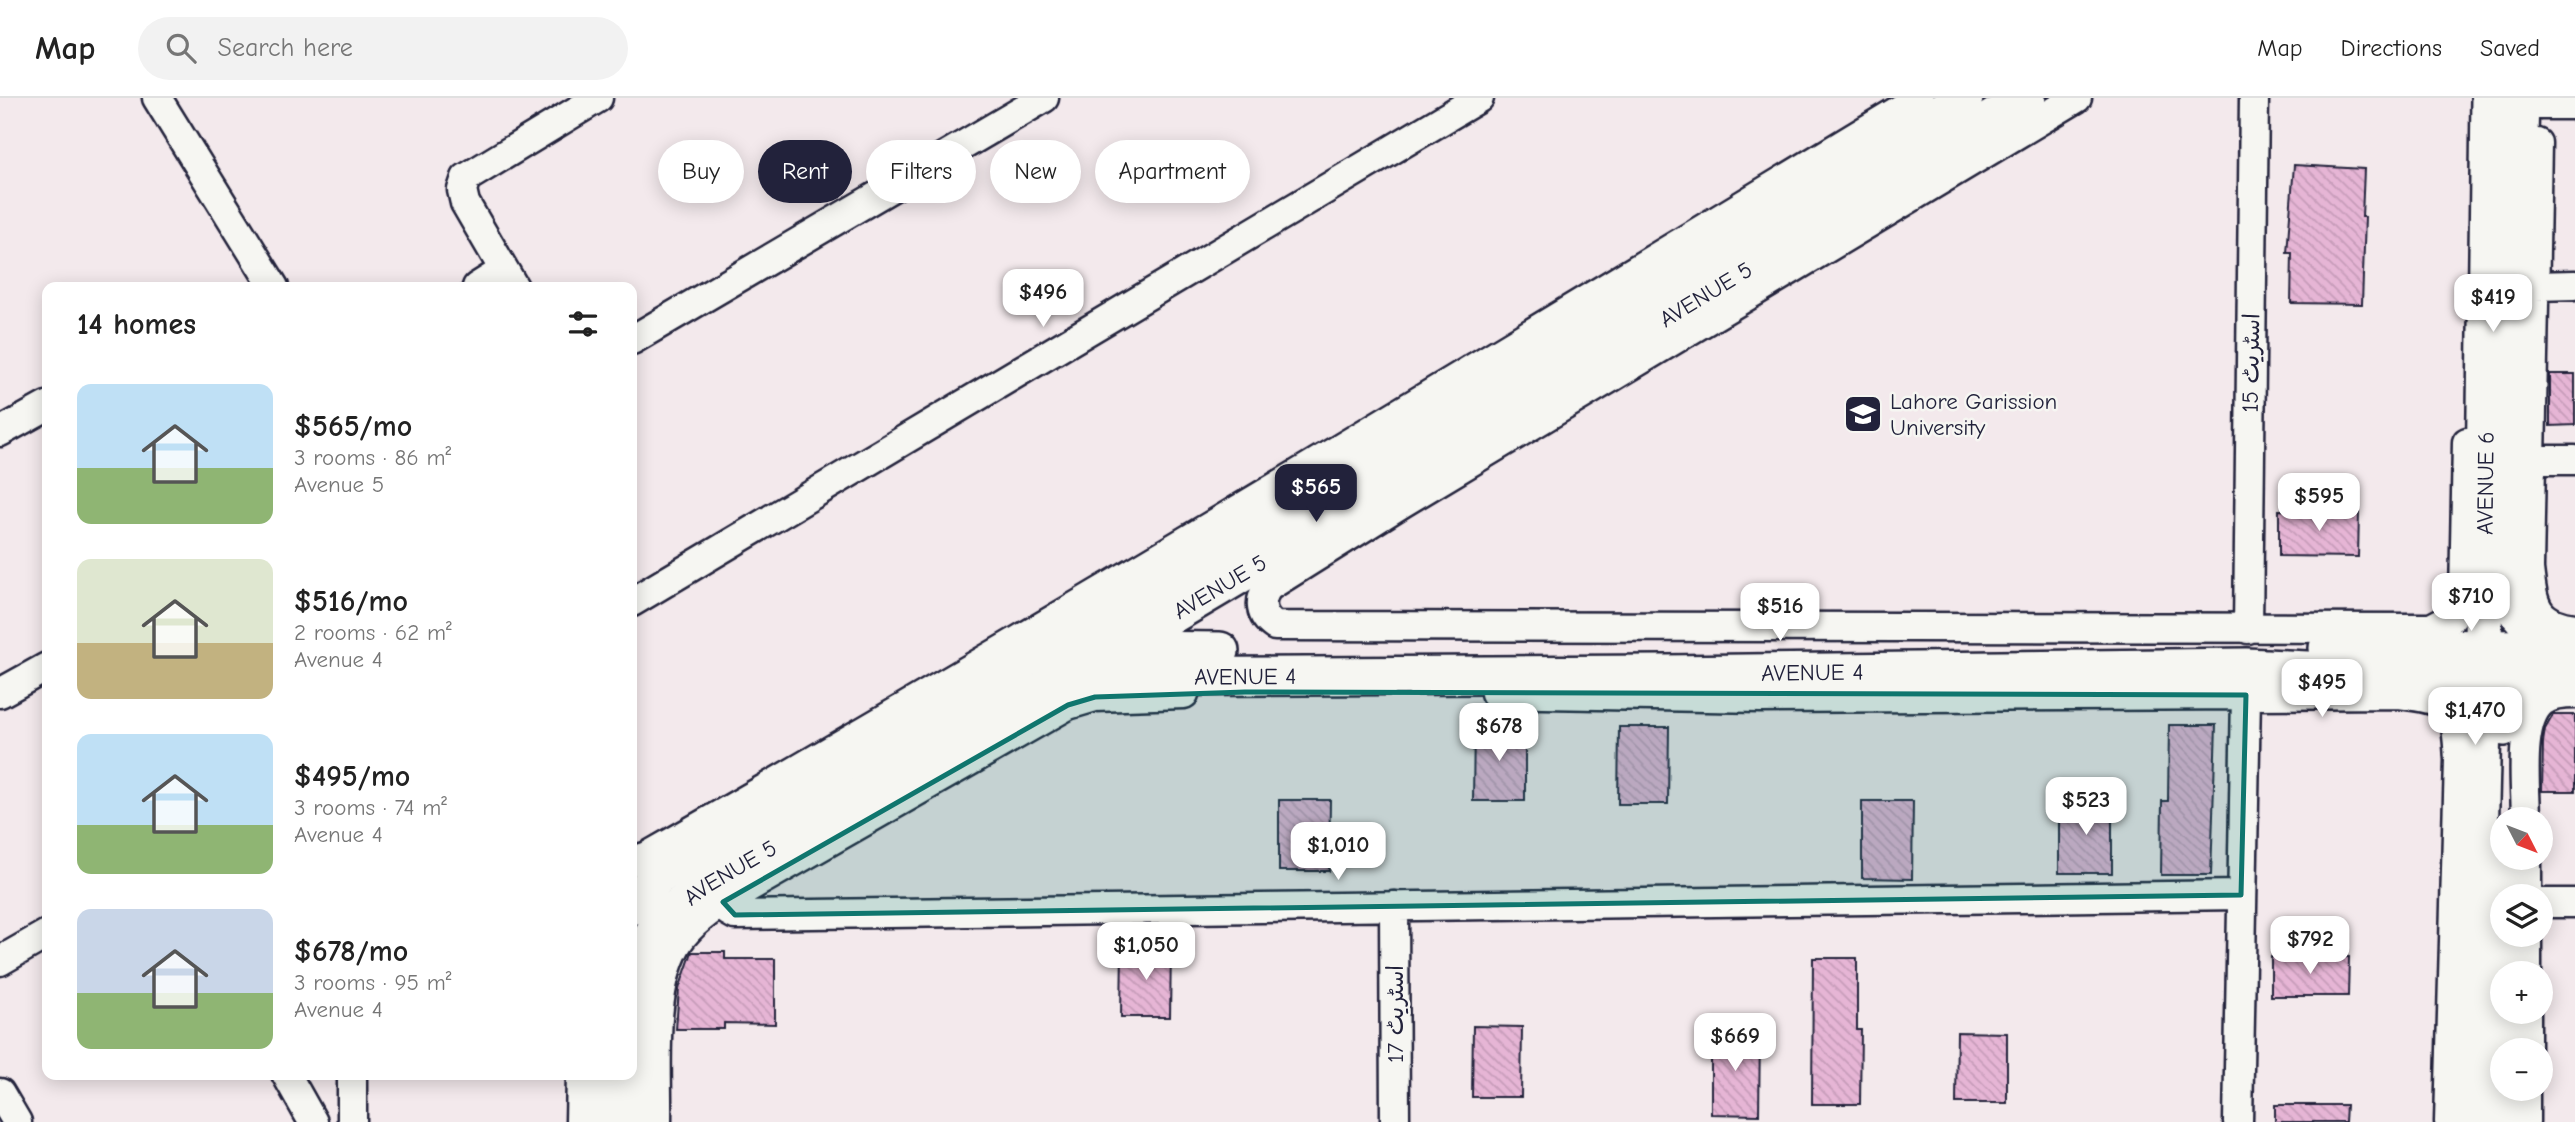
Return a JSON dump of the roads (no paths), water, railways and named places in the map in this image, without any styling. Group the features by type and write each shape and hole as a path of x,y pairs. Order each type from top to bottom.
{"main road":[{"name":"AVENUE 5","path":"637,955 661,922 708,884 868,773 1075,654 1964,98"},
{"name":"AVENUE 5","path":"1112,631 1478,433 2026,98"},
{"name":"AVENUE 6","path":"2472,1122 2492,744 2496,578 2490,98"},
{"name":"AVENUE 6","path":"2496,578 2532,100"},
{"path":"2496,578 2538,636 2568,661 2518,707 2492,744 2466,704 2413,661 2466,624 2496,578"},
{"name":"AVENUE 4","path":"1112,631 1130,650 1141,651 2568,661"},
{"name":"AVENUE 4","path":"1075,654 1097,676 1108,677 2246,667 2413,661"},
{"name":"AVENUE 6","path":"2492,744 2503,807"},
{"name":"AVENUE 5","path":"640,873 868,773"},
{"path":"2500,1122 2503,1024"},
{"path":"599,1122 600,1080"},
{"name":"AVENUE 5","path":"632,1122 633,1080"}],"street":[{"path":"157,98 271,282"},
{"path":"509,279 465,203 462,190 466,178 598,98"},
{"path":"637,337 1044,98"},
{"path":"637,600 1479,98"},
{"path":"640,873 648,856 863,733 1919,98"},
{"path":"2077,98 1402,503 1268,587 1261,605 1264,614 1275,626 2248,629 2413,661"},
{"name":"اسٹریٹ 15","path":"2248,629 2254,98"},
{"path":"2473,98 2496,578"},
{"path":"2496,578 2532,460 2535,286 2532,100 2575,105"},
{"path":"2535,286 2575,285"},
{"path":"0,432 42,409"},
{"path":"2532,460 2575,460"},
{"path":"657,1122 659,1004 662,982 677,944 708,911 1028,726 1068,705 1095,697 1245,692 1568,693 1761,698 2246,695 2413,661"},
{"path":"0,693 42,670"},
{"path":"2238,1122 2246,695"},
{"path":"2492,744 2521,807"},
{"path":"2449,1122 2492,744"},
{"path":"723,902 728,911 735,915 2241,895"},
{"path":"2553,903 2575,903"},
{"name":"اسٹریٹ 17","path":"1394,906 1395,1122"},
{"path":"0,961 42,937"},
{"path":"289,1080 313,1122"},
{"path":"352,1080 352,1122"},
{"path":"580,1122 581,1080"},
{"path":"0,1093 17,1122"},
{"path":"2525,1101 2525,1122"}],"place":[{"name":"Lahore Garission University","path":"1863,414"}]}
